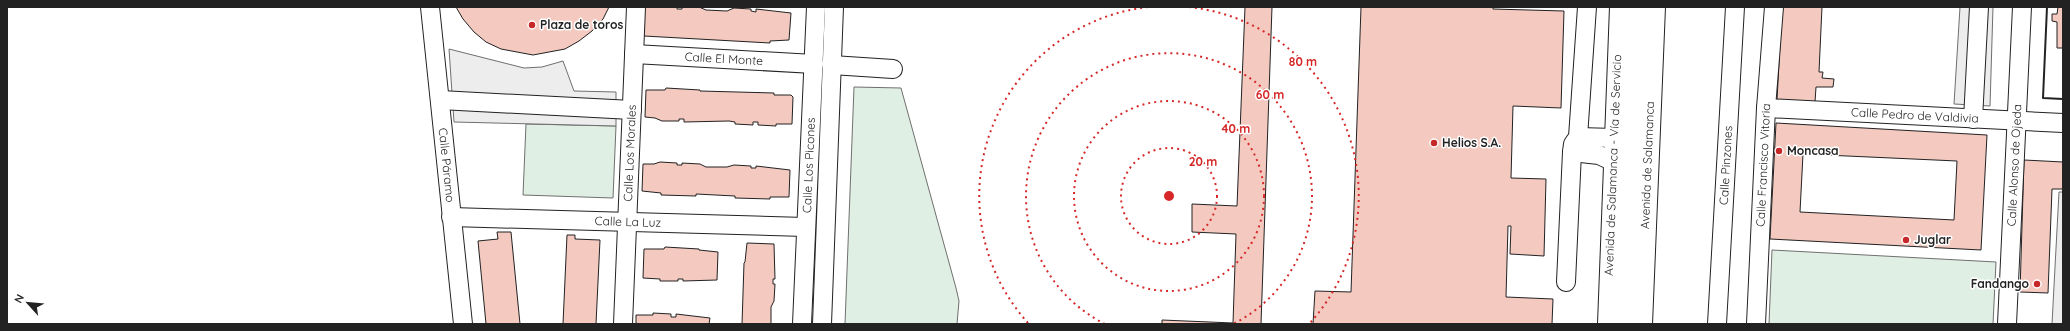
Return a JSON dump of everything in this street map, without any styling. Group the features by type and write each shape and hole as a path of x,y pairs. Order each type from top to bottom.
{"highway":[{"name":"Avenida de Salamanca","path":"1624,324 1634,7"},
{"name":"Avenida de Salamanca","path":"1641,324 1654,7"}],"street":[{"name":"Calle Páramo","path":"430,7 463,324"},
{"name":"Calle Los Morales","path":"623,324 636,7"},
{"name":"Calle Los Picones","path":"802,324 805,227 816,7"},
{"name":"Calle Los Picones","path":"822,324 834,7"},
{"path":"1566,282 1575,145 1587,7"},
{"name":"Avenida de Salamanca - Vía de Servicio","path":"1607,324 1619,7"},
{"name":"Calle Pinzones","path":"1717,324 1735,7"},
{"name":"Calle Francisco Vitoria","path":"1756,324 1766,108 1774,7"},
{"path":"1973,119 1979,7"},
{"name":"Calle Alonso de Ojeda","path":"2007,324 2022,7"},
{"name":"Calle El Monte","path":"634,54 814,64"},
{"path":"832,65 893,69"},
{"path":"440,100 632,110"},
{"name":"Calle Pedro de Valdivia","path":"1766,108 2063,123"},
{"path":"1575,145 1614,138"},
{"path":"1575,145 1614,162"},
{"name":"Calle La Luz","path":"451,216 805,227"}],"green space":[{"path":"854,87 901,88 956,288 959,301 957,324 845,324"},
{"path":"526,124 616,126 613,198 523,195"},
{"path":"1772,250 1996,262 1993,324 1769,324"}],"shaded area":[{"path":"1960,7 1993,7 1990,106 1954,104"},
{"path":"449,49 524,68 542,67 563,61 574,91 616,92 616,126 454,122"},
{"path":"2059,192 2063,192 2063,324 2052,324"}],"building":[{"name":"Plaza de toros","path":"456,7 609,7 603,19 592,31 579,41 565,49 533,55 501,49 486,42 474,32 463,19"},
{"path":"643,7 677,7 677,9 682,9 682,7 699,7 706,10 727,11 734,8 751,9 751,11 756,12 756,9 791,13 789,40 770,41 770,43 644,36 642,34"},
{"path":"1245,7 1272,7 1261,324 1162,324 1162,320 1233,323 1236,234 1192,232 1192,204 1237,206"},
{"name":"Helios S.A.","path":"1361,7 1493,7 1493,9 1564,11 1561,108 1513,106 1511,178 1546,179 1544,256 1510,254 1511,226 1508,226 1506,297 1553,299 1552,324 1313,324 1315,291 1351,292"},
{"path":"1782,7 1822,7 1819,72 1823,72 1822,78 1834,79 1833,87 1816,87 1815,102 1777,100"},
{"path":"2058,7 2063,7 2063,48 2057,48 2057,22 2052,21 2052,14 2057,14"},
{"path":"666,88 791,95 793,97 792,124 776,124 776,126 758,125 758,122 753,122 753,125 735,124 735,122 729,121 684,122 684,119 679,119 679,121 662,121 655,118 645,117 646,90 665,90"},
{"path":"1776,123 1987,135 1981,250 1770,239","holes":["1803,154 1957,161 1954,220 1800,212"]},
{"path":"2024,160 2063,162 2063,189 2052,189 2048,293 2020,292"},
{"path":"660,162 677,163 677,165 682,165 682,163 700,164 706,167 727,167 734,165 751,166 751,168 756,168 756,166 790,170 789,197 770,197 770,199 735,198 735,196 696,194 696,196 661,195 661,193 642,191 643,164 654,164"},
{"path":"497,232 511,232 520,324 486,324 478,241 498,239"},
{"path":"567,235 575,235 575,239 600,240 596,324 563,324"},
{"path":"747,243 774,244 775,279 773,279 773,284 775,284 774,301 771,307 771,324 742,324 744,263"},
{"path":"665,247 699,249 718,252 717,280 683,281 683,279 678,279 678,281 660,281 660,279 643,278 644,249 664,249"},
{"path":"653,313 671,314 671,317 676,317 676,314 710,318 709,324 636,324 636,315 653,315"}],"wall":[{"path":"2047,7 2043,98 2063,99"}],"place":[{"name":"Plaza de toros","path":"532,25"},
{"name":"Helios S.A.","path":"1434,143"},
{"name":"Moncasa","path":"1779,151"},
{"name":"Juglar","path":"1906,240"},
{"name":"Fandango","path":"2037,284"}]}
